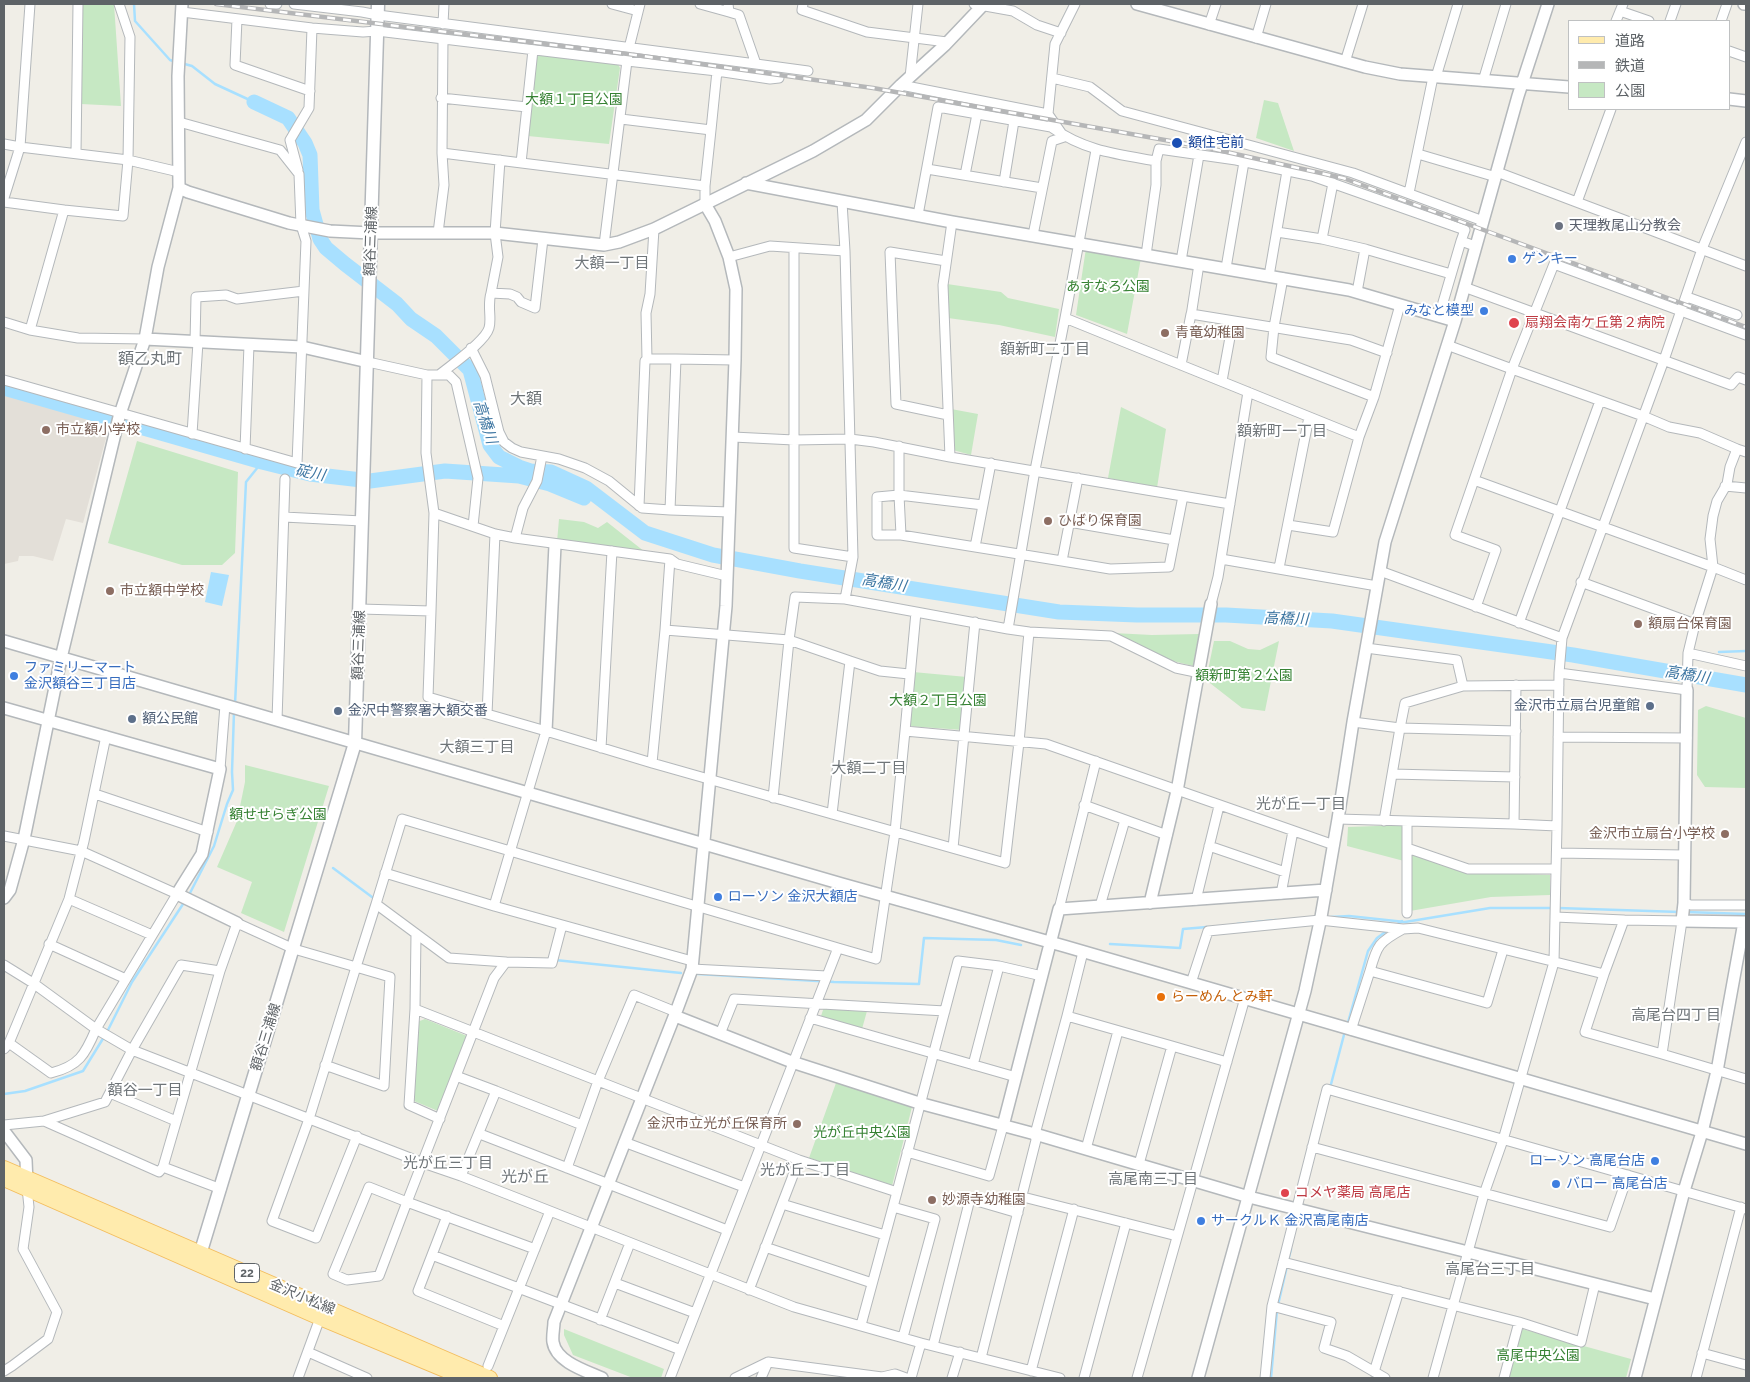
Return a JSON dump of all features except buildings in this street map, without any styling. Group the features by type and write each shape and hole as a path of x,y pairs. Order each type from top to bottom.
{"main road":[{"name":"額谷三浦線","path":"199,1258 355,743 378,10"},
{"name":"金沢小松線","path":"4,1168 27,1183 199,1258 489,1372"},
{"name":"金沢小松線","path":"4,1179 27,1183"},
{"name":"金沢小松線","path":"199,1258 320,1318 452,1376"}],"street":[{"path":"30,4 20,147 4,200 64,210 123,216 128,160 130,36 119,4"},
{"path":"76,153 78,4"},
{"path":"270,4 277,4"},
{"path":"294,4 325,6 362,12 378,10 443,24 808,71"},
{"path":"443,24 444,4"},
{"path":"604,245 627,61 639,7 612,4"},
{"path":"700,4 729,8 739,16 756,64"},
{"path":"804,4 802,10 867,32 947,42"},
{"path":"910,76 918,4"},
{"path":"179,188 197,195 305,226 330,231 371,233 495,233 604,245 619,242 654,229 813,151 866,120 947,42 980,4 1013,11 1037,25 1061,33"},
{"path":"1064,136 1048,114 1055,44 1075,4"},
{"path":"1137,4 1345,62 1400,74 1568,87"},
{"path":"1209,24 1216,4"},
{"path":"1256,38 1266,4"},
{"path":"1345,62 1363,4"},
{"path":"1409,193 1434,77 1458,4"},
{"path":"1483,81 1506,4"},
{"path":"1198,1378 1299,1014 1321,918 1385,542 1455,321 1522,84 1548,4"},
{"path":"1670,20 1676,4"},
{"path":"1721,20 1727,4"},
{"path":"1616,20 1621,7 1647,20"},
{"path":"4,898 10,890 24,839 61,658 119,418 145,339 158,267 179,188 178,76 182,8 237,19 312,28 363,32 377,31 717,71 770,79 779,78"},
{"path":"237,19 235,64 310,91"},
{"path":"4,380 119,418 192,434 297,463 306,241 299,174 290,140 309,108 312,28"},
{"path":"438,233 444,185 441,98 443,39"},
{"path":"521,162 533,50"},
{"path":"1730,50 1746,57"},
{"path":"602,1378 569,1363 558,1354 553,1341 554,1322 676,1014 692,965 724,635 736,360 736,289 729,257 715,221 705,204 704,186 717,71"},
{"path":"1052,78 1090,87 1122,111 1353,173 1483,221"},
{"path":"901,85 1048,114"},
{"path":"441,98 527,107"},
{"path":"1730,99 1746,101"},
{"path":"918,215 938,107 1051,127 1064,136 1096,150 1156,160"},
{"path":"1576,202 1611,110"},
{"path":"965,175 977,114"},
{"path":"621,119 711,130"},
{"path":"1004,182 1014,121"},
{"path":"179,122 280,150 299,174"},
{"path":"1033,235 1052,141 1064,136"},
{"path":"1433,1378 1484,1194 1503,1140 1554,962 1559,673 1562,638 1687,297 1702,249 1746,142"},
{"path":"4,144 128,160 179,172"},
{"path":"1146,255 1156,185 1156,160 1159,149 1244,162 1312,176 1465,230 1439,316"},
{"path":"1008,627 1035,470 1096,150"},
{"path":"442,153 704,186"},
{"path":"1418,154 1497,174 1746,266"},
{"path":"1181,261 1199,155"},
{"path":"438,375 483,338 490,327 488,302 498,257 495,233 500,160"},
{"path":"1226,268 1244,162"},
{"path":"927,168 1042,188"},
{"path":"1269,276 1287,171"},
{"path":"746,183 952,222 1356,292 1455,321"},
{"path":"1322,239 1333,183"},
{"path":"842,202 845,251 852,560 845,597"},
{"path":"30,330 64,210"},
{"path":"950,456 942,285 952,222"},
{"path":"639,506 646,358 646,313 650,294 654,229"},
{"path":"1277,232 1322,239 1366,249 1451,274"},
{"path":"491,293 510,294 518,297 521,302 535,308 543,239"},
{"path":"1461,241 1475,246"},
{"path":"729,257 770,246 845,251"},
{"path":"794,248 794,548 852,560"},
{"path":"1356,292 1366,249"},
{"path":"946,261 890,252 896,404 948,414"},
{"path":"1182,365 1200,264"},
{"path":"1476,607 1496,550 1455,535 1512,369 1554,264 1746,335"},
{"path":"1283,278 1271,357 1374,397"},
{"path":"1464,287 1731,385 1738,377 1746,380"},
{"path":"192,434 196,297 226,295 237,299 304,291"},
{"path":"1687,297 1737,315"},
{"path":"1288,525 1333,532 1359,437 1374,397 1400,305"},
{"path":"1191,316 1191,314 1351,340 1387,353"},
{"path":"1065,318 1359,437"},
{"path":"1222,381 1233,321"},
{"path":"4,322 30,330 78,338 145,339 302,347 428,375 449,376 456,382 476,466 478,483 473,526"},
{"path":"245,449 250,345"},
{"path":"1447,345 1669,427 1700,433 1737,450 1746,452"},
{"path":"469,350 485,376 498,432 504,442 512,448 521,452 559,459 585,468 609,481 642,508 730,512"},
{"path":"646,358 736,360"},
{"path":"670,510 676,359"},
{"path":"428,375 427,464 434,513 428,697 710,780 1005,863 1029,632"},
{"path":"1150,902 1177,791 1200,673 1211,604 1221,559 1248,392"},
{"path":"1519,623 1600,401"},
{"path":"1279,568 1309,417"},
{"path":"733,437 794,440 850,439 1230,504"},
{"path":"899,446 901,535"},
{"path":"1662,1054 1683,912 1688,656 1695,624 1713,567 1710,539 1713,516 1737,450"},
{"path":"515,538 523,508 537,481 541,461"},
{"path":"975,547 991,463"},
{"path":"1062,561 1078,478"},
{"path":"277,720 285,479"},
{"path":"1474,480 1746,580"},
{"path":"1725,486 1746,488"},
{"path":"983,505 899,495 877,497 877,535 901,535 1110,569 1169,567 1183,496"},
{"path":"434,513 495,534 555,545 670,559 676,564 727,575"},
{"path":"284,517 362,521"},
{"path":"1069,522 1174,540"},
{"path":"487,714 495,534"},
{"path":"494,906 526,792 546,731 555,545"},
{"path":"601,748 612,551"},
{"path":"652,763 670,559"},
{"path":"1221,559 1377,586"},
{"path":"1380,571 1562,638"},
{"path":"1581,582 1695,624"},
{"path":"773,798 795,597 845,597 1029,632 1111,636 1176,668 1200,673"},
{"path":"360,609 431,611"},
{"path":"357,1136 316,1238 272,1221 309,1119 402,819 876,959 895,832 916,612"},
{"path":"953,848 975,622"},
{"path":"665,630 789,640 880,671 909,674"},
{"path":"4,642 1051,942 1520,1080 1746,1144"},
{"path":"1366,646 1457,660 1463,686"},
{"path":"1688,656 1746,666"},
{"path":"832,814 850,661"},
{"path":"1559,673 1687,690"},
{"path":"1514,824 1516,685"},
{"path":"1384,821 1405,703 1463,686 1559,685"},
{"path":"106,736 95,794 69,899 7,1046 52,1074 67,1069 79,1060 152,935 183,897 202,854 208,832 231,707"},
{"path":"4,708 220,769"},
{"path":"1353,722 1400,728 1516,731"},
{"path":"904,731 1046,744 1334,845"},
{"path":"1558,737 1687,738"},
{"path":"907,1152 989,1176 1096,762"},
{"path":"1392,774 1515,776"},
{"path":"95,794 208,832"},
{"path":"1084,805 1167,835"},
{"path":"1196,900 1220,806"},
{"path":"1338,819 1557,826"},
{"path":"1100,906 1125,820"},
{"path":"1406,913 1407,821"},
{"path":"1281,894 1293,831"},
{"path":"4,836 80,852 294,948 390,977 384,1086 325,1065"},
{"path":"1209,846 1285,872"},
{"path":"1407,848 1468,869 1555,869"},
{"path":"1556,853 1684,855"},
{"path":"385,873 692,965 826,979"},
{"path":"1059,909 1326,890"},
{"path":"69,899 152,935"},
{"path":"377,902 449,958 552,963 562,925"},
{"path":"1683,912 1691,905 1746,906"},
{"path":"1555,911 1624,920 1683,912 1745,922 1717,1071 1634,1378"},
{"path":"1192,984 1208,931 1321,918 1403,929 1418,928 1604,974"},
{"path":"1624,920 1585,1032 1746,1079"},
{"path":"44,1121 159,1172 163,1167 220,972 237,923"},
{"path":"1351,1030 1377,948 1388,937 1403,929"},
{"path":"416,934 415,1009 409,1105 440,1119"},
{"path":"49,944 126,979"},
{"path":"670,1378 838,948"},
{"path":"1370,971 1487,1003 1503,950"},
{"path":"981,1358 1036,1140 1035,1134 1083,952"},
{"path":"861,1326 958,961 999,966 1042,976"},
{"path":"506,962 494,978 407,1202 380,1276 347,1280 333,1274 369,1187 407,1202 535,1249"},
{"path":"4,965 33,983 98,1030 132,1050 461,1176 794,1307 921,1343 1060,1378"},
{"path":"4,1125 44,1121 105,1102 132,1050 182,965 220,972"},
{"path":"973,1065 999,966"},
{"path":"567,1168 598,1081 634,995 720,1034 792,1062 919,1103 1035,1134 1297,1210 1655,1299"},
{"path":"1137,1378 1245,998"},
{"path":"720,1034 734,999 817,1002 945,1011"},
{"path":"415,1009 799,1160 897,1192"},
{"path":"1067,1016 1227,1062"},
{"path":"810,1018 1016,1077"},
{"path":"1086,1149 1118,1031"},
{"path":"1139,1164 1172,1046"},
{"path":"456,1076 582,1125"},
{"path":"1265,1378 1272,1306 1327,1089 1744,1208 1696,1378"},
{"path":"461,1176 480,1134 496,1091"},
{"path":"110,1093 176,1122"},
{"path":"4,1131 26,1160 29,1207 23,1249 57,1312 48,1339 4,1371"},
{"path":"480,1134 727,1230"},
{"path":"624,1142 744,1187"},
{"path":"1312,1147 1610,1227 1628,1175"},
{"path":"749,1290 799,1160"},
{"path":"163,1167 220,1189"},
{"path":"1022,1197 1177,1236"},
{"path":"933,1346 970,1200 1018,1213"},
{"path":"782,1204 885,1235"},
{"path":"893,1207 935,1219 903,1337"},
{"path":"1032,1371 1074,1209"},
{"path":"489,1372 504,1326 550,1211"},
{"path":"447,1216 418,1291 504,1326"},
{"path":"1084,1378 1126,1223"},
{"path":"600,1320 630,1243"},
{"path":"766,1247 872,1283"},
{"path":"432,1255 681,1350"},
{"path":"1283,1262 1519,1322 1581,1342 1595,1284"},
{"path":"614,1283 695,1314"},
{"path":"1374,1372 1399,1292"},
{"path":"1272,1306 1331,1322 1324,1348 1348,1356 1385,1378"},
{"path":"298,1378 320,1318"},
{"path":"1504,1378 1519,1322"},
{"path":"911,1378 921,1343"},
{"path":"308,1352 367,1378"},
{"path":"952,1378 960,1352"},
{"path":"1702,1353 1746,1365"},
{"path":"761,1378 768,1362"},
{"path":"736,1378 768,1362 822,1374 882,1378 894,1374 906,1378"}],"shaded area":[{"path":"4,393 103,420 101,426 106,438 83,523 66,519 53,561 33,556 19,556 18,561 4,564"}],"green space":[{"path":"83,4 114,4 121,106 81,104"},
{"name":"大額１丁目公園","path":"539,55 618,64 620,68 609,144 528,136 536,58"},
{"path":"1264,100 1278,103 1294,151 1256,138"},
{"name":"あすなろ公園","path":"1086,248 1141,258 1127,334 1076,315"},
{"path":"947,284 1001,292 1008,298 1059,309 1055,337 999,325 948,318"},
{"path":"1121,407 1166,429 1157,488 1108,478"},
{"path":"951,409 978,414 971,455 953,450"},
{"path":"137,441 238,472 235,553 222,565 182,565 108,543"},
{"path":"559,519 584,522 598,528 607,522 645,552 557,542"},
{"path":"1113,633 1152,635 1199,634 1193,666 1173,661"},
{"name":"額新町第２公園","path":"1214,641 1230,641 1248,649 1260,650 1279,641 1265,711 1242,708 1206,680"},
{"name":"大額２丁目公園","path":"913,672 967,677 963,730 907,726"},
{"path":"1706,706 1746,718 1746,788 1705,787 1697,775 1698,710"},
{"name":"額せせらぎ公園","path":"245,765 329,786 284,932 241,913 252,882 217,867 237,821 245,782"},
{"path":"1405,825 1404,861 1347,846 1348,827"},
{"path":"1411,854 1469,872 1550,875 1550,895 1491,897 1410,911"},
{"path":"825,1004 867,1011 862,1029 821,1016"},
{"path":"425,1019 467,1036 438,1111 414,1101 417,1022"},
{"name":"光が丘中央公園","path":"836,1083 912,1107 892,1186 809,1158"},
{"path":"564,1329 664,1369 661,1378 633,1378 573,1355 564,1335"},
{"name":"高尾中央公園","path":"1522,1329 1631,1359 1626,1378 1509,1378"}],"water":[{"path":"211,572 229,575 222,606 205,602"}],"waterway":[{"path":"134,4 135,21 170,60 176,62"},
{"path":"181,63 192,66 215,84 254,102"},
{"name":"高橋川","path":"254,102 288,118 305,143 310,155 312,210 320,239 326,248 397,304 411,319 436,336 470,370 490,445 499,457 531,471 551,472 586,488 645,533 713,555 800,571 1059,612 1137,615 1226,615 1332,621 1573,655 1746,685"},
{"name":"碇川","path":"4,388 310,474 370,481 445,471 519,476 550,484 584,498"},
{"path":"235,704 246,482 262,462"},
{"path":"1719,652 1746,651"},
{"path":"189,895 214,846 233,790 234,712"},
{"path":"333,868 376,900"},
{"path":"107,1032 132,982 185,901"},
{"path":"1331,917 1349,916 1405,922 1490,908 1553,908"},
{"path":"1558,908 1680,912"},
{"path":"1686,912 1746,914"},
{"path":"1237,924 1276,920"},
{"path":"1395,926 1402,921"},
{"path":"1110,944 1180,948 1183,929 1207,927"},
{"path":"1347,1026 1368,951 1377,938 1388,930"},
{"path":"698,974 834,982 919,984 924,938 996,940 1021,945"},
{"path":"555,960 681,973"},
{"path":"1330,1088 1345,1031"},
{"path":"4,1094 25,1091 83,1071 104,1037"},
{"path":"1288,1261 1291,1249"},
{"path":"1278,1305 1287,1266"},
{"path":"1271,1378 1277,1310"}],"railway":[{"path":"216,4 628,54 873,88 1204,147 1343,178 1746,327"}],"place":[{"name":"額住宅前","path":"1177,143"},
{"name":"天理教尾山分教会","path":"1559,226"},
{"name":"ゲンキー","path":"1512,259"},
{"name":"みなと模型","path":"1484,311"},
{"name":"扇翔会南ケ丘第２病院","path":"1514,323"},
{"name":"青竜幼稚園","path":"1165,333"},
{"name":"市立額小学校","path":"46,430"},
{"name":"ひばり保育園","path":"1048,521"},
{"name":"市立額中学校","path":"110,591"},
{"name":"額扇台保育園","path":"1638,624"},
{"name":"ファミリーマート 金沢額谷三丁目店","path":"14,676"},
{"name":"金沢市立扇台児童館","path":"1650,706"},
{"name":"金沢中警察署大額交番","path":"338,711"},
{"name":"額公民館","path":"132,719"},
{"name":"金沢市立扇台小学校","path":"1725,834"},
{"name":"ローソン 金沢大額店","path":"718,897"},
{"name":"らーめん とみ軒","path":"1161,997"},
{"name":"金沢市立光が丘保育所","path":"797,1124"},
{"name":"ローソン 高尾台店","path":"1655,1161"},
{"name":"バロー 高尾台店","path":"1556,1184"},
{"name":"コメヤ薬局 高尾店","path":"1285,1193"},
{"name":"妙源寺幼稚園","path":"932,1200"},
{"name":"サークルＫ 金沢高尾南店","path":"1201,1221"}],"district":[{"name":"大額一丁目","path":"612,263"},
{"name":"額新町二丁目","path":"1045,349"},
{"name":"額乙丸町","path":"150,359"},
{"name":"大額","path":"526,399"},
{"name":"額新町一丁目","path":"1282,431"},
{"name":"大額三丁目","path":"477,747"},
{"name":"大額二丁目","path":"869,768"},
{"name":"光が丘一丁目","path":"1301,804"},
{"name":"高尾台四丁目","path":"1676,1015"},
{"name":"額谷一丁目","path":"145,1090"},
{"name":"光が丘三丁目","path":"448,1163"},
{"name":"光が丘二丁目","path":"805,1170"},
{"name":"光が丘","path":"525,1177"},
{"name":"高尾南三丁目","path":"1153,1179"},
{"name":"高尾台三丁目","path":"1490,1269"}]}
